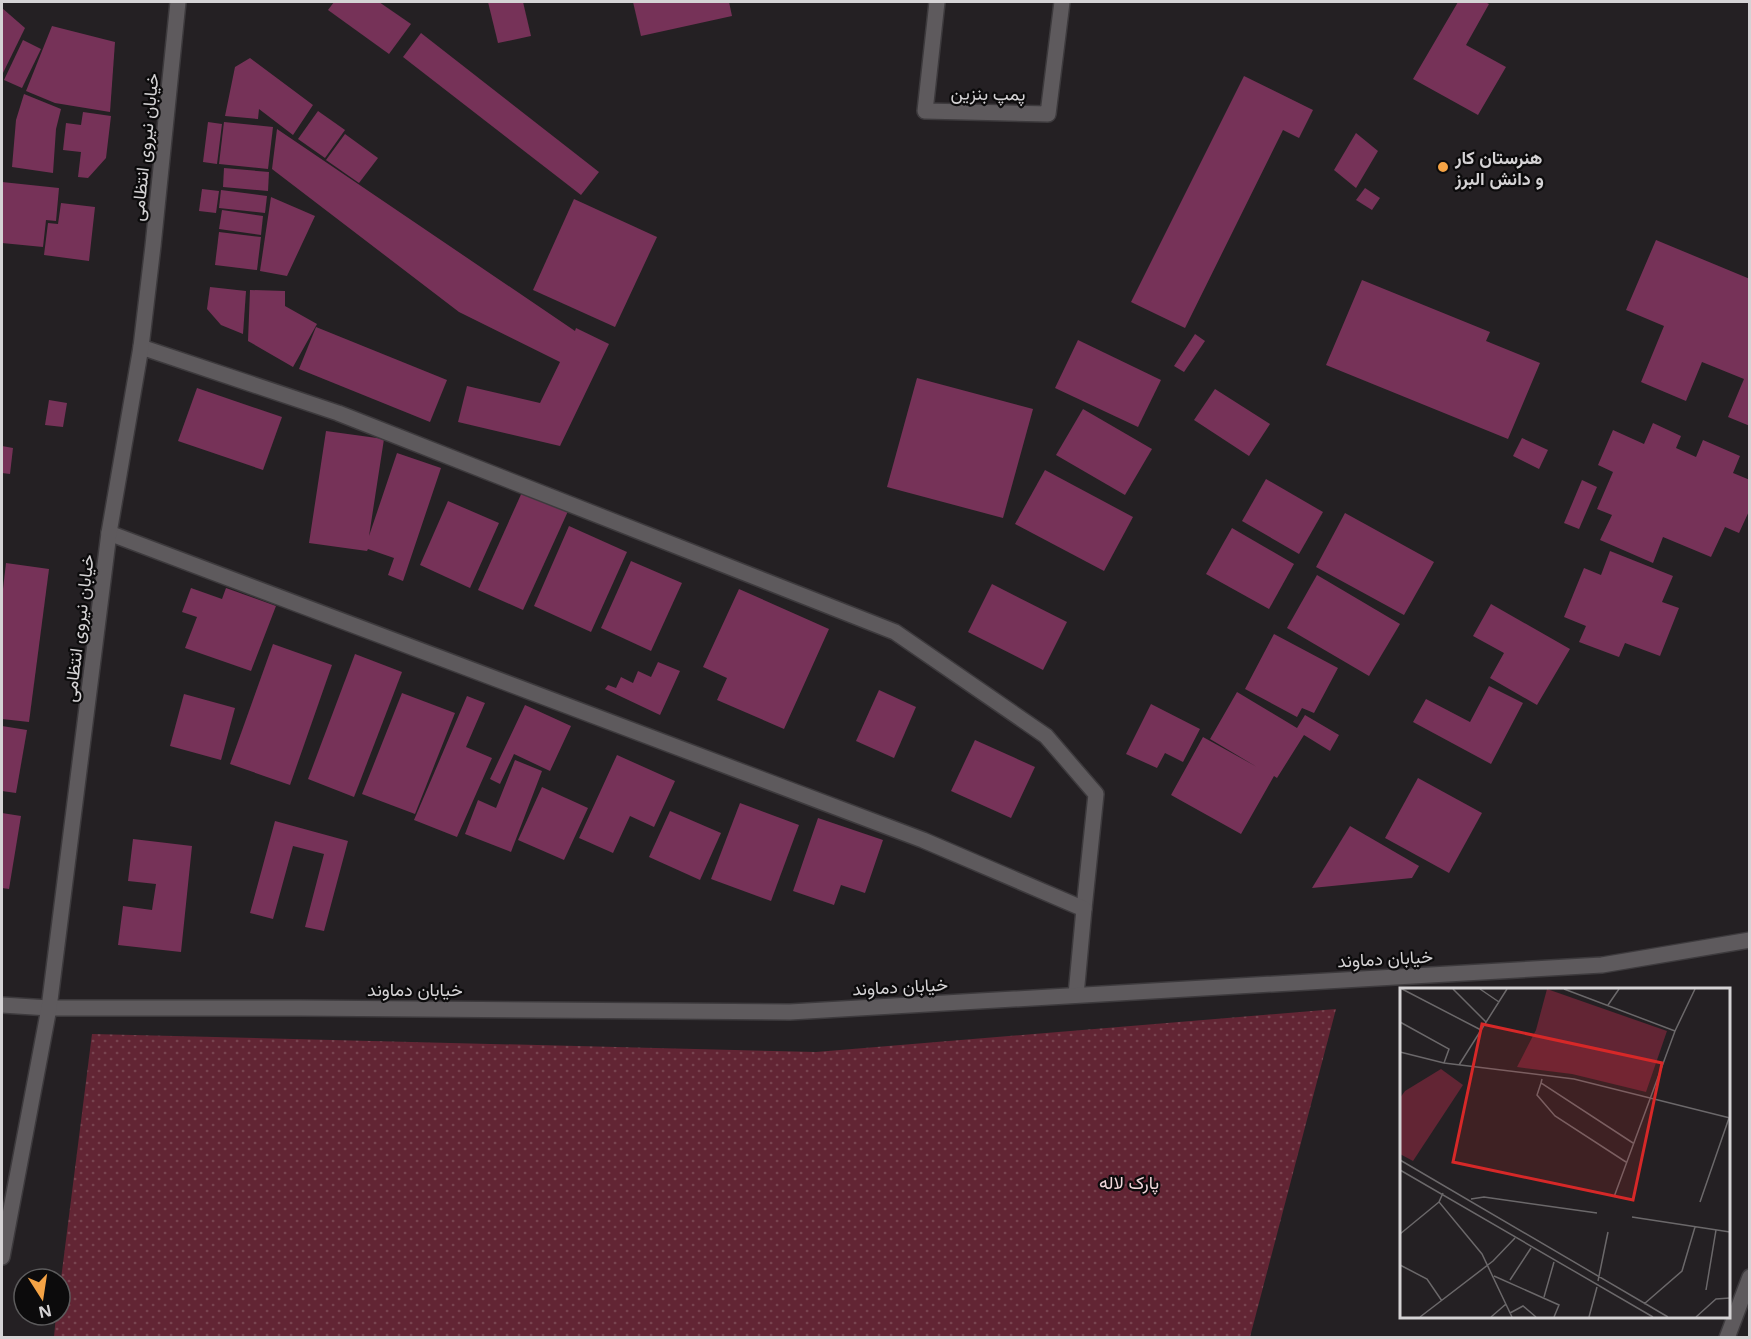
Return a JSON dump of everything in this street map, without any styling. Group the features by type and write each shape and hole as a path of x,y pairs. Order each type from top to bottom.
{"street":[{"name":"خیابان نیروی انتظامی","path":"2,1257 49,1008 109,533 141,347 178,2"},
{"name":"پمپ بنزین","path":"937,2 925,111 1048,114 1062,2"},
{"path":"141,347 338,412 895,632 1046,736 1096,794 1076,995"},
{"path":"109,533 923,840 1084,909"},
{"name":"خیابان دماوند","path":"2,1005 49,1008 790,1012 1602,965 1749,940"},
{"path":"1727,1338 1749,1279"}],"green space":[{"name":"پارک لاله","path":"1336,1009 1250,1337 54,1337 55,1327 72,1327 72,1267 63,1267 92,1034 816,1052"}],"building":[{"path":"334,2 379,2 411,24 389,54 328,10"},
{"path":"488,2 523,2 531,36 498,43"},
{"path":"633,2 729,2 732,16 641,36"},
{"path":"1458,2 1489,4 1466,45 1506,67 1478,115 1413,79"},
{"path":"2,8 25,28 2,75"},
{"path":"52,26 115,42 110,112 55,103 26,91"},
{"path":"421,33 599,172 581,195 403,57"},
{"path":"23,40 41,49 22,88 4,80"},
{"path":"250,58 313,105 293,135 259,109 258,119 225,116 235,67"},
{"path":"1244,76 1313,110 1299,138 1283,130 1185,328 1131,302"},
{"path":"24,94 61,109 56,129 53,173 12,167 16,120"},
{"path":"318,111 345,130 325,158 298,139"},
{"path":"83,112 111,116 106,158 88,178 78,177 81,152 63,150 66,123 81,125"},
{"path":"208,122 222,124 217,164 203,162"},
{"path":"224,122 273,127 268,169 219,164"},
{"path":"277,129 575,331 576,328 609,344 560,446 458,422 467,386 540,403 560,362 459,312 272,169"},
{"path":"1356,133 1378,151 1356,188 1334,170"},
{"path":"345,134 378,158 359,183 326,160"},
{"path":"224,168 269,172 268,191 223,187"},
{"path":"2,182 59,188 56,221 46,220 43,247 2,243"},
{"path":"1365,188 1380,198 1372,210 1356,200"},
{"path":"202,189 219,191 216,213 199,211"},
{"path":"221,190 267,196 265,213 219,208"},
{"path":"271,197 315,216 287,276 260,271"},
{"path":"574,199 657,237 615,327 533,290"},
{"path":"61,203 95,207 89,261 44,255 48,223 58,224"},
{"path":"222,210 263,216 261,235 219,229"},
{"path":"219,232 261,237 257,270 215,265"},
{"path":"1656,240 1750,279 1750,426 1728,417 1744,379 1702,362 1686,401 1641,382 1664,326 1626,310"},
{"path":"1362,280 1490,332 1486,341 1540,363 1508,439 1326,365"},
{"path":"210,287 246,291 243,334 221,325 207,309"},
{"path":"250,290 285,291 285,306 317,324 293,367 248,341"},
{"path":"316,327 447,380 430,422 299,369"},
{"path":"1195,334 1205,341 1184,372 1174,366"},
{"path":"1078,340 1161,380 1138,427 1055,388"},
{"path":"917,378 1033,409 1003,518 887,487"},
{"path":"197,388 282,417 263,470 178,441"},
{"path":"1215,389 1270,424 1249,456 1194,420"},
{"path":"49,400 67,403 63,427 45,425"},
{"path":"1083,409 1152,449 1125,495 1056,455"},
{"path":"1653,423 1681,436 1676,448 1696,457 1703,440 1740,456 1733,473 1750,480 1750,509 1739,533 1725,527 1711,557 1663,537 1653,563 1600,540 1612,515 1597,509 1613,472 1598,465 1613,430 1644,444"},
{"path":"326,431 384,439 369,536 397,453 441,468 403,581 388,575 394,558 368,549 367,551 309,543"},
{"path":"1522,438 1548,450 1539,469 1513,456"},
{"path":"2,446 13,448 10,474 2,473"},
{"path":"1045,470 1133,517 1104,571 1015,524"},
{"path":"1266,479 1323,512 1299,554 1242,521"},
{"path":"1582,480 1597,487 1579,529 1564,523"},
{"path":"523,490 569,509 523,610 478,590"},
{"path":"448,501 499,523 470,588 420,565"},
{"path":"1345,513 1434,562 1404,615 1316,567"},
{"path":"569,526 627,552 591,632 534,606"},
{"path":"1232,528 1294,564 1269,609 1206,574"},
{"path":"1610,551 1673,576 1662,602 1679,608 1660,656 1625,643 1619,657 1579,642 1586,626 1564,617 1584,568 1601,575"},
{"path":"631,561 682,583 651,651 601,628"},
{"path":"6,563 49,569 29,722 2,719 2,598"},
{"path":"1317,575 1400,624 1369,676 1287,628"},
{"path":"992,584 1067,622 1043,670 968,632"},
{"path":"191,588 222,599 226,588 276,606 251,671 185,648 197,617 182,612"},
{"path":"739,589 829,629 784,729 717,700 727,678 703,667"},
{"path":"1491,604 1570,649 1537,705 1490,678 1504,653 1473,636"},
{"path":"1274,634 1338,668 1314,713 1302,708 1297,717 1245,689"},
{"path":"273,644 332,665 290,785 230,764"},
{"path":"355,654 402,672 354,797 308,779"},
{"path":"658,662 680,671 660,715 605,689 608,685 616,688 621,677 633,683 638,671 651,677"},
{"path":"1489,686 1523,703 1491,764 1413,722 1426,699 1470,722"},
{"path":"879,690 916,707 894,758 856,741"},
{"path":"1237,692 1297,728 1305,715 1339,735 1330,751 1304,735 1277,778 1274,776 1241,834 1171,795 1203,737 1257,767 1210,739"},
{"path":"402,693 455,713 415,814 362,794"},
{"path":"184,694 235,708 221,760 170,746"},
{"path":"467,696 485,703 466,747 492,758 457,837 414,820"},
{"path":"1151,704 1200,729 1183,762 1165,753 1157,768 1126,754"},
{"path":"525,705 571,726 550,771 514,754 500,784 490,779"},
{"path":"2,726 27,730 16,793 2,791"},
{"path":"975,740 1035,767 1011,818 951,791"},
{"path":"617,755 675,781 654,827 630,816 613,853 579,838"},
{"path":"515,760 542,771 511,852 465,834 478,800 496,808"},
{"path":"1418,778 1482,813 1449,873 1385,838"},
{"path":"542,787 588,808 564,860 518,840"},
{"path":"740,803 799,825 771,901 711,879"},
{"path":"670,811 721,833 700,880 649,857"},
{"path":"2,813 21,816 9,889 2,888"},
{"path":"818,818 883,840 865,893 841,885 834,905 793,891"},
{"path":"275,821 348,841 324,931 305,927 324,854 293,846 273,919 250,913"},
{"path":"1350,826 1419,866 1412,878 1312,888"},
{"path":"133,839 192,846 181,952 118,945 123,906 152,910 156,884 128,881"}],"place":[{"name":"هنرستان کار و دانش البرز","path":"1443,167"}]}
